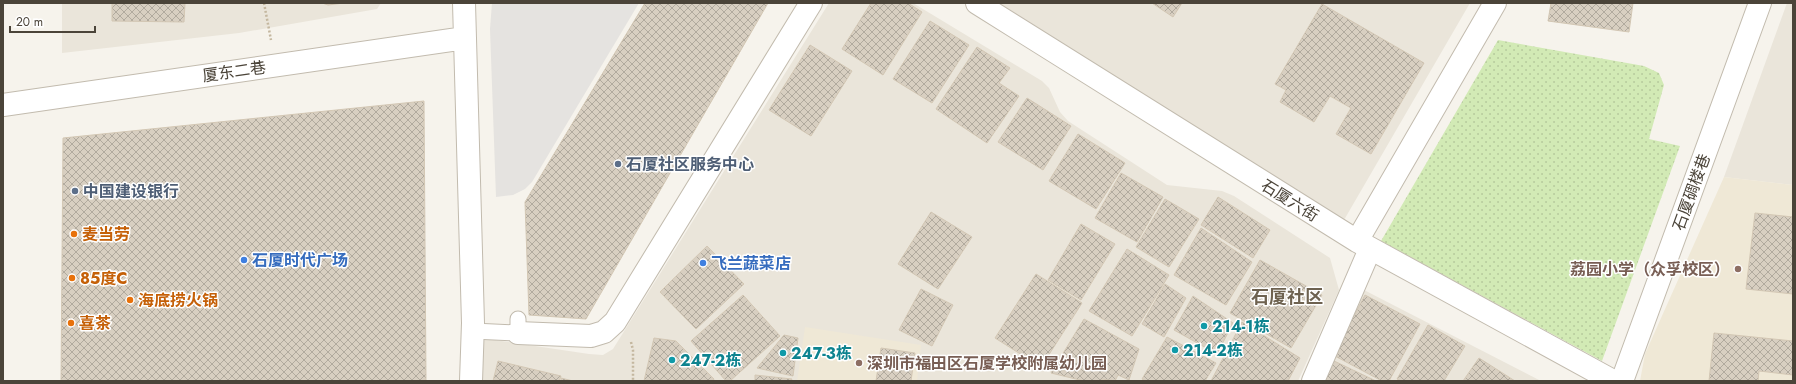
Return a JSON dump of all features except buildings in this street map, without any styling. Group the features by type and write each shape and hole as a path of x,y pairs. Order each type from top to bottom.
{"street":[{"path":"464,3 473,332 472,381"},
{"path":"518,326 579,336 597,335 609,328 617,319 811,3"},
{"name":"石厦六街","path":"977,3 1363,245 1613,381"},
{"path":"1313,381 1363,245 1495,3"},
{"name":"石厦碉楼巷","path":"1622,381 1760,3"},
{"name":"厦东二巷","path":"3,105 465,38"}],"lane":[{"path":"473,332 518,326"}],"path":[{"path":"264,3 269,28"},
{"path":"617,319 626,330 633,350 633,381"}],"shaded area":[{"path":"62,3 381,3 377,9 239,33 62,53"},
{"path":"492,3 639,3 532,182 525,189 513,195 496,197 490,29"},
{"path":"829,3 913,3 1042,81 1049,88 1060,112 1068,121 1167,185 1222,191 1234,196 1330,258 1339,290 1298,381 482,381 482,338 589,354 603,355 613,349"},
{"path":"999,3 1470,3 1344,220"},
{"path":"1787,3 1793,3 1793,185 1724,177"},
{"name":"荔园小学（众孚校区）","path":"1724,177 1793,185 1793,381 1640,381 1645,354"},
{"path":"1364,290 1541,381 1320,381"},
{"name":"深圳市福田区石厦学校附属幼儿园","path":"805,327 921,345 917,381 797,381"}],"green space":[{"path":"1498,40 1644,66 1659,73 1664,85 1649,139 1680,146 1602,361 1381,241"}],"place":[{"name":"石厦社区服务中心","path":"618,164"},
{"name":"中国建设银行","path":"75,191"},
{"name":"麦当劳","path":"74,234"},
{"name":"石厦时代广场","path":"244,260"},
{"name":"飞兰蔬菜店","path":"703,263"},
{"name":"荔园小学（众孚校区）","path":"1738,269"},
{"name":"85度C","path":"72,278"},
{"name":"海底捞火锅","path":"130,300"},
{"name":"喜茶","path":"71,323"},
{"name":"214-1栋","path":"1204,326"},
{"name":"214-2栋","path":"1175,350"},
{"name":"247-3栋","path":"783,353"},
{"name":"247-2栋","path":"672,360"},
{"name":"深圳市福田区石厦学校附属幼儿园","path":"859,363"}],"district":[{"name":"石厦社区","path":"1287,297"}]}
